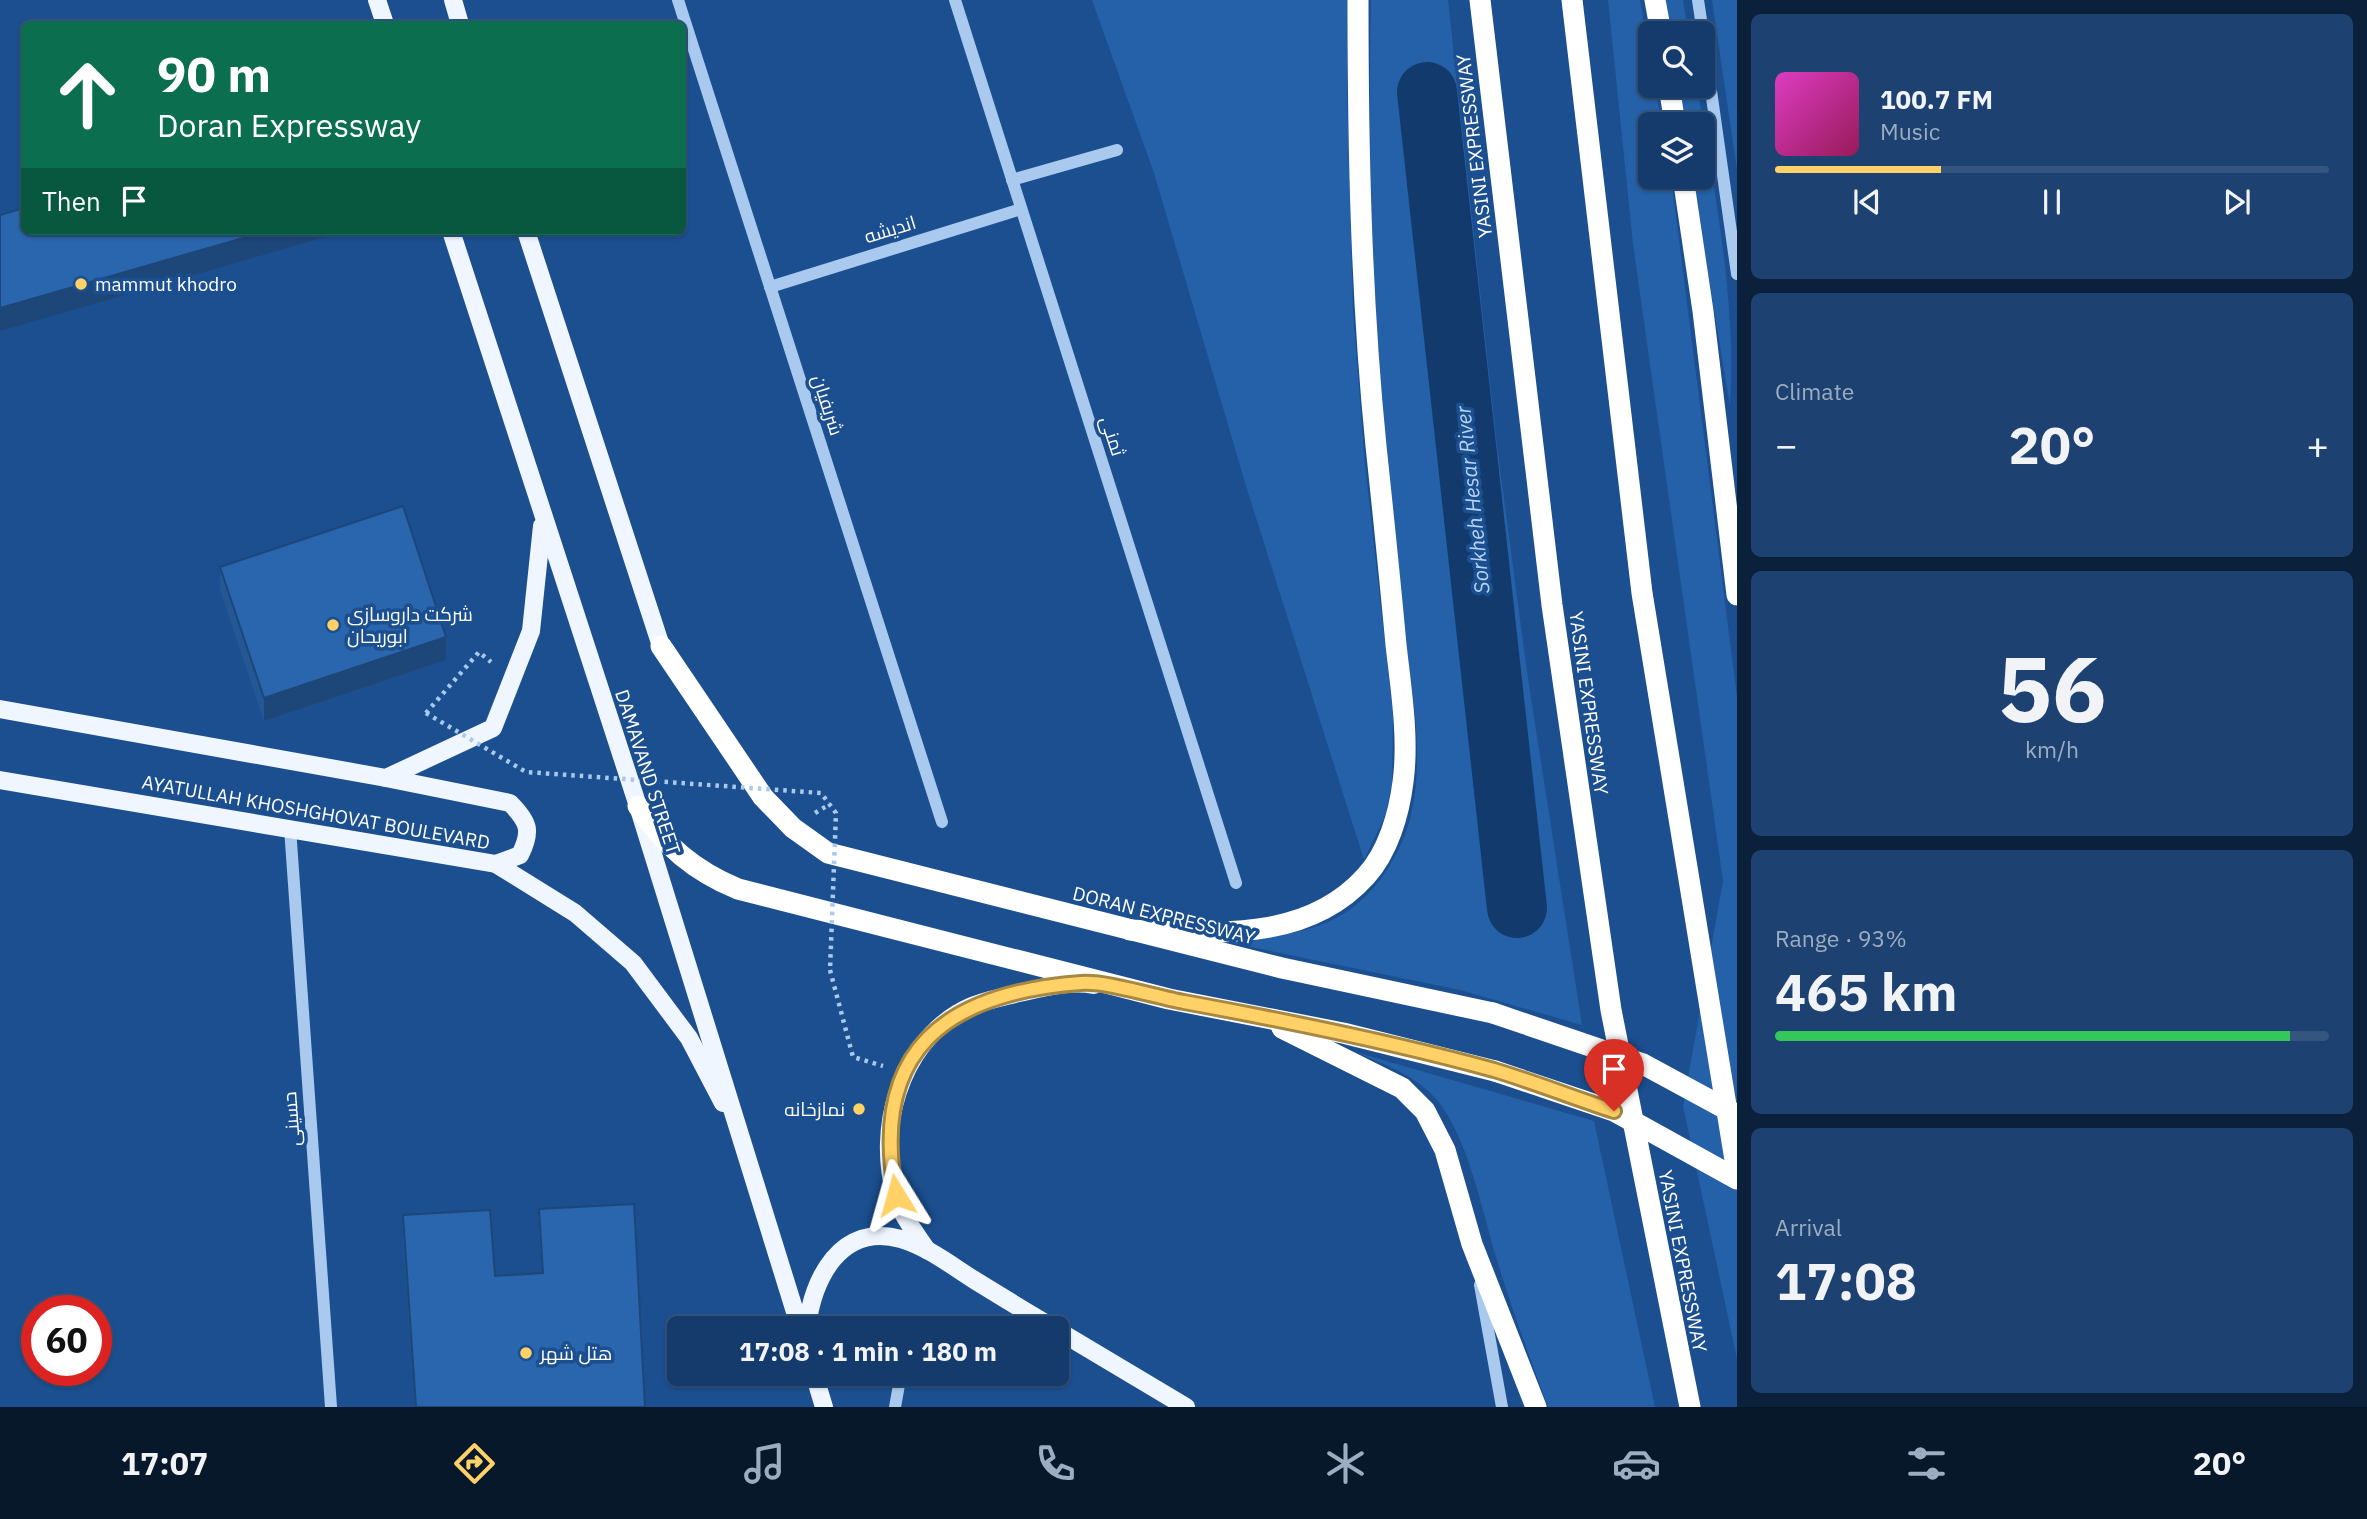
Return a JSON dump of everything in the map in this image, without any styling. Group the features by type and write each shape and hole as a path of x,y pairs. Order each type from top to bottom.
{"highway":[{"path":"1130,930 1258,931 1287,925 1321,912 1347,895 1367,875 1383,851 1396,817 1404,780 1403,708 1374,421 1358,186 1358,0"},
{"name":"YASINI EXPRESSWAY","path":"1480,0 1552,605 1611,1010 1690,1407"},
{"path":"1572,0 1643,593 1737,1172"},
{"path":"1655,0 1659,21"},
{"path":"1685,189 1703,311 1737,595"},
{"name":"DORAN EXPRESSWAY","path":"662,646 764,797 793,828 828,853 1282,968 1493,1013 1643,1064 1737,1115"},
{"path":"638,806 670,848 689,864 738,889 1168,999 1259,1016 1495,1071 1614,1111 1737,1179"},
{"path":"1259,1016 1402,1088 1424,1111 1445,1150 1472,1244 1536,1407"}],"main road":[{"path":"377,0 384,21"},
{"path":"453,0 459,21"},
{"name":"DAMAVAND STREET","path":"453,235 542,519 638,806 796,1316"},
{"path":"527,235 662,646"},
{"path":"386,778 493,728 531,631 542,519"},
{"path":"0,709 386,778 510,803 524,817 529,837 520,855 496,864"},
{"name":"AYATULLAH KHOSHGHOVAT BOULEVARD","path":"0,780 496,864 575,914 633,963 689,1038 745,1145"},
{"path":"927,1250 907,1221 896,1195 891,1171 894,1113 904,1072 914,1054 945,1022 960,1011 982,1003 1084,983 1168,999"},
{"path":"810,1316 817,1281 831,1261 847,1247 868,1237 885,1236 927,1250 1035,1316"},
{"path":"1069,1337 1186,1407"},
{"path":"818,1386 824,1407"}],"street":[{"name":"شریفیان","path":"678,0 685,21"},
{"name":"ثمنی","path":"955,0 1236,883"},
{"path":"1698,0 1701,21"},
{"name":"شریفیان","path":"686,25 942,822"},
{"path":"1712,98 1737,274"},
{"path":"1012,180 1118,150"},
{"name":"اندیشه","path":"770,287 1021,209"},
{"name":"حسینی","path":"290,828 331,1407"},
{"path":"1472,1244 1502,1407"},
{"path":"895,1407 899,1386"}],"path":[{"path":"478,652 426,713 526,772 821,793 836,813 830,970 853,1057 904,1072"},
{"path":"813,814 830,804"}],"shaded area":[{"path":"1092,0 1349,0 1347,88 1353,310 1365,465 1393,715 1392,785 1385,816 1364,860 1246,486 1154,173"},
{"path":"1371,0 1448,0 1497,446 1527,672 1582,1025 1460,990 1222,941 1306,930 1329,922 1350,910 1369,893 1386,871 1402,842 1416,785 1416,722 1394,542 1377,328 1370,141"},
{"path":"1608,0 1640,0 1644,21 1638,21 1638,98 1657,98 1660,112 1638,112 1638,189 1673,189 1737,697 1737,1359 1683,1106 1723,881 1633,244"},
{"path":"1663,0 1683,0 1686,21 1666,21"},
{"path":"1712,0 1737,0 1737,170"},
{"path":"1679,98 1699,98 1701,112 1681,112"},
{"path":"1694,189 1714,189 1727,286 1730,406"},
{"path":"1355,1052 1594,1121 1655,1407 1548,1407 1509,1297 1466,1155 1448,1116 1437,1100 1420,1084"}],"building":[{"path":"21,209 21,235 253,235 0,308 0,215"},
{"name":"شرکت داروسازی ابوریحان","path":"403,506 446,637 264,698 220,567"},
{"name":"هتل شهر","path":"634,1204 645,1407 416,1407 403,1215 490,1210 495,1276 543,1273 539,1209"}],"waterway":[{"name":"Sorkheh Hesar River","path":"1427,92 1517,908"}],"place":[{"name":"mammut khodro","path":"81,284"},
{"name":"شرکت داروسازی ابوریحان","path":"333,625"},
{"name":"نمازخانه","path":"859,1109"},
{"name":"هتل شهر","path":"526,1353"}],"route":[{"path":"896,1195 891,1171 891,1141 897,1091 914,1054 929,1037 960,1011 982,1003 1034,990 1084,983 1343,1033 1495,1071 1614,1111"}]}
